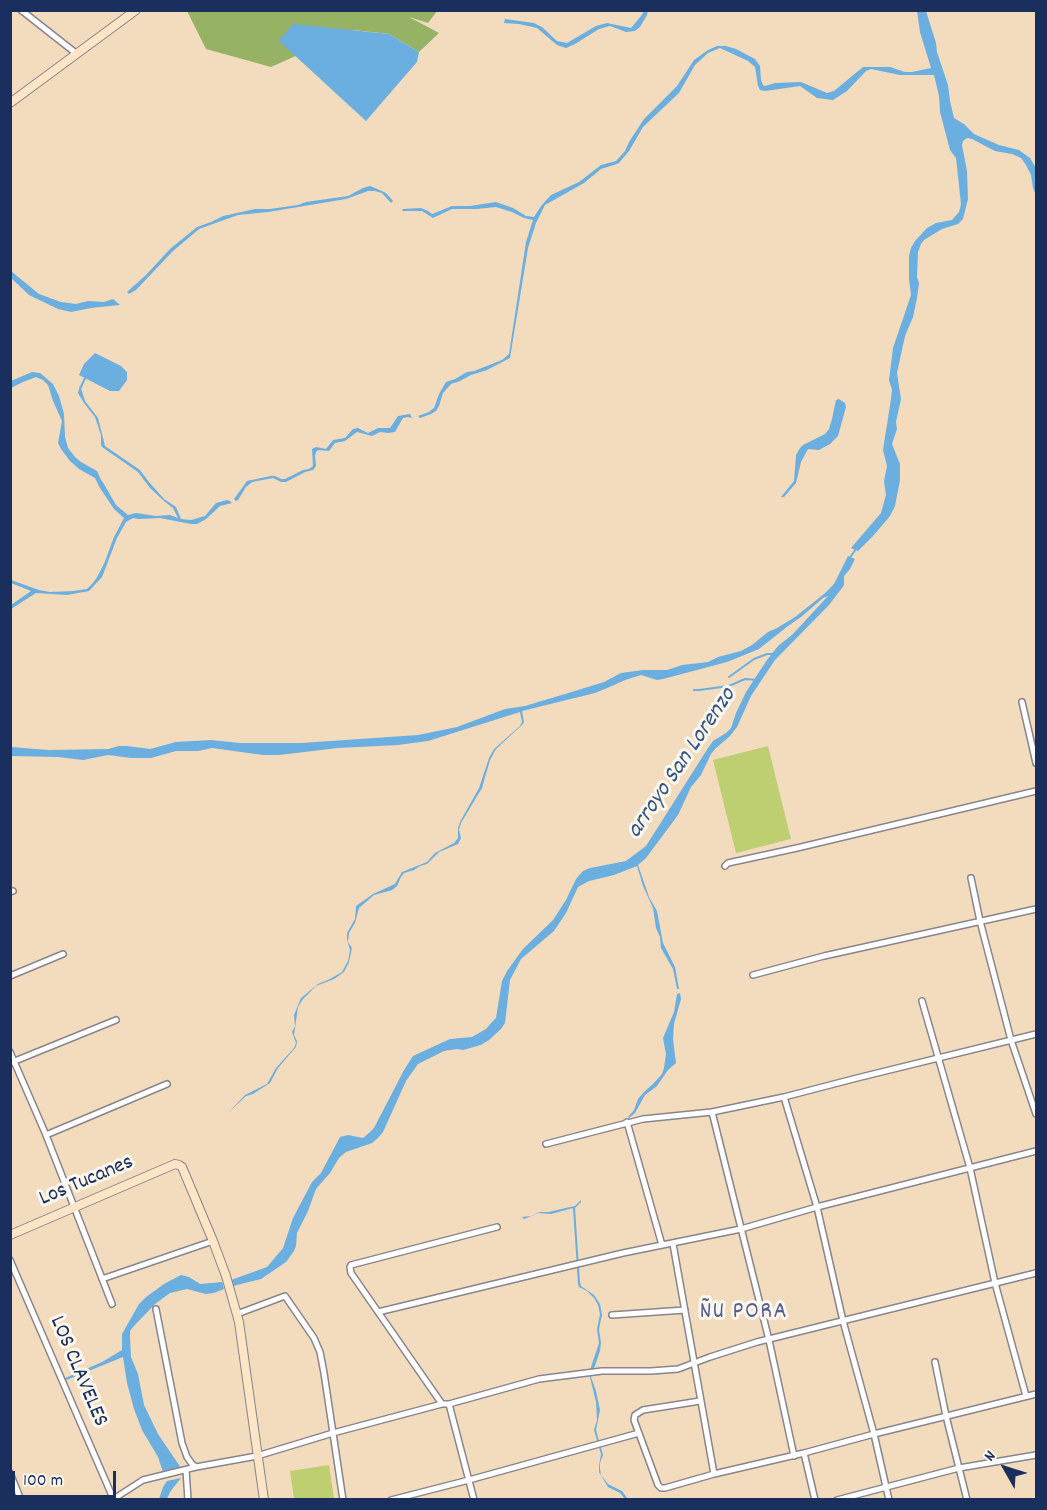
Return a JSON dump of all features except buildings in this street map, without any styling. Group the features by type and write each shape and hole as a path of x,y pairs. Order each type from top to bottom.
{"street":[{"path":"21,10 77,54"},
{"path":"10,103 136,11"},
{"path":"1022,702 1036,763"},
{"path":"725,866 728,863 1036,791"},
{"path":"971,879 1011,1040 1036,1114"},
{"path":"753,975 824,956 1036,909"},
{"path":"10,976 63,954"},
{"path":"922,1001 970,1168 995,1283 1026,1396"},
{"path":"12,1063 116,1020"},
{"path":"546,1144 627,1122 712,1112 784,1097 1036,1034"},
{"path":"10,1052 12,1063 46,1135 112,1304"},
{"path":"46,1135 167,1084"},
{"path":"784,1097 817,1208 843,1321 874,1434 889,1500"},
{"path":"712,1112 770,1340 794,1456"},
{"path":"627,1122 662,1245"},
{"path":"378,1312 662,1245 741,1229 1036,1151"},
{"name":"Los Tucanes","path":"10,1235 176,1164 182,1167 213,1241"},
{"path":"474,1500 445,1404 351,1274 351,1265 497,1227"},
{"path":"102,1279 213,1241 237,1314 264,1500"},
{"path":"673,1244 714,1474"},
{"name":"LOS CLAVELES","path":"10,1260 113,1499"},
{"path":"113,1499 143,1480 196,1467 257,1456 333,1433 538,1379 602,1371 678,1369 710,1357 770,1340 1036,1273"},
{"path":"237,1314 284,1296 287,1297 314,1338 320,1352 343,1500"},
{"path":"156,1309 182,1443 188,1458 196,1467"},
{"path":"612,1315 685,1310"},
{"path":"935,1362 967,1500"},
{"path":"700,1401 639,1412 635,1415 634,1420 661,1488 1036,1394"},
{"path":"391,1500 639,1433"},
{"path":"804,1453 815,1500"},
{"path":"837,1500 958,1468 1036,1455"},
{"path":"186,1470 188,1500"},
{"path":"10,1473 21,1500"}],"green space":[{"path":"187,11 437,11 428,23 409,17 439,33 419,52 389,34 353,30 271,67 206,49"},
{"path":"768,746 791,839 736,853 713,760"},
{"path":"329,1465 334,1499 294,1499 290,1471"}],"water":[{"path":"644,11 648,11 647,15 635,31 626,32 610,26 599,29 566,48 557,45 537,28 504,23 505,19 534,23 557,41 567,43 596,26 607,23 631,28"},
{"path":"917,11 926,11 948,85 954,118 974,134 999,145 1019,150 1030,158 1036,168 1036,195 1031,175 1021,158 995,151 972,139 967,138 963,141 968,199 963,219 958,224 942,229 924,240 918,252 917,298 913,317 905,336 897,373 901,399 896,422 897,429 892,444 900,464 900,480 895,506 890,516 858,551 851,548 881,513 886,495 884,481 887,466 883,450 892,390 889,380 893,348 911,295 909,256 911,248 927,228 936,223 952,220 959,212 961,204 956,158 950,150 940,112 934,75 900,75 871,69 866,71 847,91 833,100 817,98 800,86 760,90 755,67 748,61 720,48 708,53 695,65 679,93 643,127 619,163 601,169 584,183 545,205 528,248 510,358 451,384 443,393 436,411 420,418 418,416 434,408 446,382 502,360 509,354 526,242 533,220 496,207 452,209 433,218 422,211 402,211 403,209 421,208 432,214 452,206 496,202 526,216 534,217 551,195 579,182 601,165 616,161 625,151 644,119 677,86 694,60 717,46 736,49 755,59 760,66 761,80 765,86 775,83 801,82 827,93 834,91 863,67 890,67 905,72 931,68 920,32"},
{"path":"293,24 389,34 419,52 417,62 366,121 279,41"},
{"path":"370,186 386,193 393,201 391,203 382,193 368,191 346,199 238,215 199,229 173,251 136,290 129,294 127,292 170,249 197,227 223,216 255,209 270,209 348,196"},
{"path":"11,271 39,294 61,302 76,304 113,299 120,305 71,312 58,309 29,295 11,278"},
{"path":"95,353 121,366 127,372 127,380 119,391 110,391 79,375 84,364"},
{"path":"32,372 40,373 53,384 59,396 64,414 68,448 81,462 97,471 116,505 128,515 136,513 156,516 170,515 178,518 173,508 150,488 138,472 102,447 95,417 78,393 80,385 85,401 98,418 105,446 140,470 164,499 176,507 181,519 191,520 205,516 216,503 227,500 232,503 220,506 197,524 160,518 133,518 126,522 117,538 102,577 89,591 67,595 36,593 11,609 11,605 31,591 11,583 11,580 50,592 87,589 96,579 104,564 124,518 114,509 95,478 79,469 61,449 58,443 62,421 48,385 36,377 11,388 11,381"},
{"path":"839,399 845,403 846,407 838,436 819,450 808,449 801,462 796,483 784,497 781,497 794,481 796,455 800,448 825,434 829,429 836,400"},
{"path":"410,414 412,418 403,418 395,432 380,432 372,436 357,432 345,441 335,443 329,451 318,450 315,456 316,466 313,470 286,482 273,478 252,482 238,500 234,499 247,481 271,476 285,479 309,469 313,466 312,449 316,447 326,449 333,440 345,438 353,429 358,428 368,433 378,428 390,428 398,416"},
{"path":"848,556 855,559 844,576 842,588 829,605 775,660 751,696 737,727 711,754 701,775 691,787 678,815 646,858 638,865 649,897 657,911 663,943 675,967 679,989 677,989 673,969 661,948 653,908 637,866 589,881 578,887 566,913 554,931 521,959 510,980 505,1023 501,1029 481,1045 463,1050 444,1051 418,1064 406,1081 383,1132 372,1143 346,1152 316,1189 297,1233 294,1251 286,1262 261,1279 233,1286 231,1280 267,1267 283,1248 293,1218 340,1137 348,1135 363,1138 374,1128 413,1056 450,1039 472,1037 486,1029 496,1018 502,981 507,971 523,949 553,920 583,871 626,861 646,846 713,741 731,728 746,692 767,660 828,596 759,649 727,662 657,680 641,675 595,693 522,711 524,722 522,725 496,749 490,760 482,788 461,823 459,830 461,838 458,844 439,852 427,864 404,873 392,890 374,895 359,908 355,923 349,933 348,942 352,948 349,962 344,972 316,986 303,999 298,1007 294,1035 297,1041 296,1047 278,1068 270,1083 246,1096 228,1113 245,1095 267,1084 276,1068 294,1048 296,1043 292,1032 295,1026 294,1015 301,998 318,984 342,972 348,961 350,950 347,939 347,933 355,919 356,906 373,894 395,884 402,872 427,862 435,853 454,843 458,838 458,828 460,822 479,788 489,758 494,749 520,726 522,722 520,712 428,741 279,755 212,748 198,751 176,751 151,758 108,755 83,760 11,756 11,747 49,750 108,749 127,746 150,749 176,742 211,740 240,743 301,743 418,735 457,727 505,709 525,706 604,682 621,673 667,670 682,665 708,662 741,651 795,617 824,594 834,584"},
{"path":"680,993 681,999 674,1024 673,1039 676,1063 657,1086 645,1095 635,1113 629,1118 638,1099 662,1074 666,1054 663,1038 674,1012 677,994"},
{"path":"581,1200 575,1208 580,1282 581,1286 594,1295 600,1304 602,1315 599,1329 600,1351 591,1377 600,1410 596,1430 603,1455 600,1469 601,1475 608,1484 622,1491 628,1499 608,1487 599,1472 599,1466 601,1454 594,1430 597,1420 596,1402 589,1373 599,1343 597,1329 600,1314 594,1298 578,1284 573,1208 551,1214 539,1213 524,1219 522,1217 540,1212 575,1206"},
{"path":"181,1275 200,1284 222,1282 224,1289 206,1294 187,1289 170,1293 155,1304 130,1331 131,1357 138,1374 144,1405 158,1434 181,1468 163,1472 134,1409 123,1357 64,1381 63,1379 102,1362 122,1350 122,1334 139,1304 164,1284"},
{"path":"181,1478 167,1499 159,1499 167,1481"}],"waterway":[{"path":"81,387 86,376"},
{"name":"arroyo San Lorenzo","path":"849,559 856,549"},
{"path":"729,677 754,659 773,654"},
{"path":"694,690 729,686 745,679 758,680"}],"district":[{"name":"ÑU PORA","path":"744,1314"}]}
